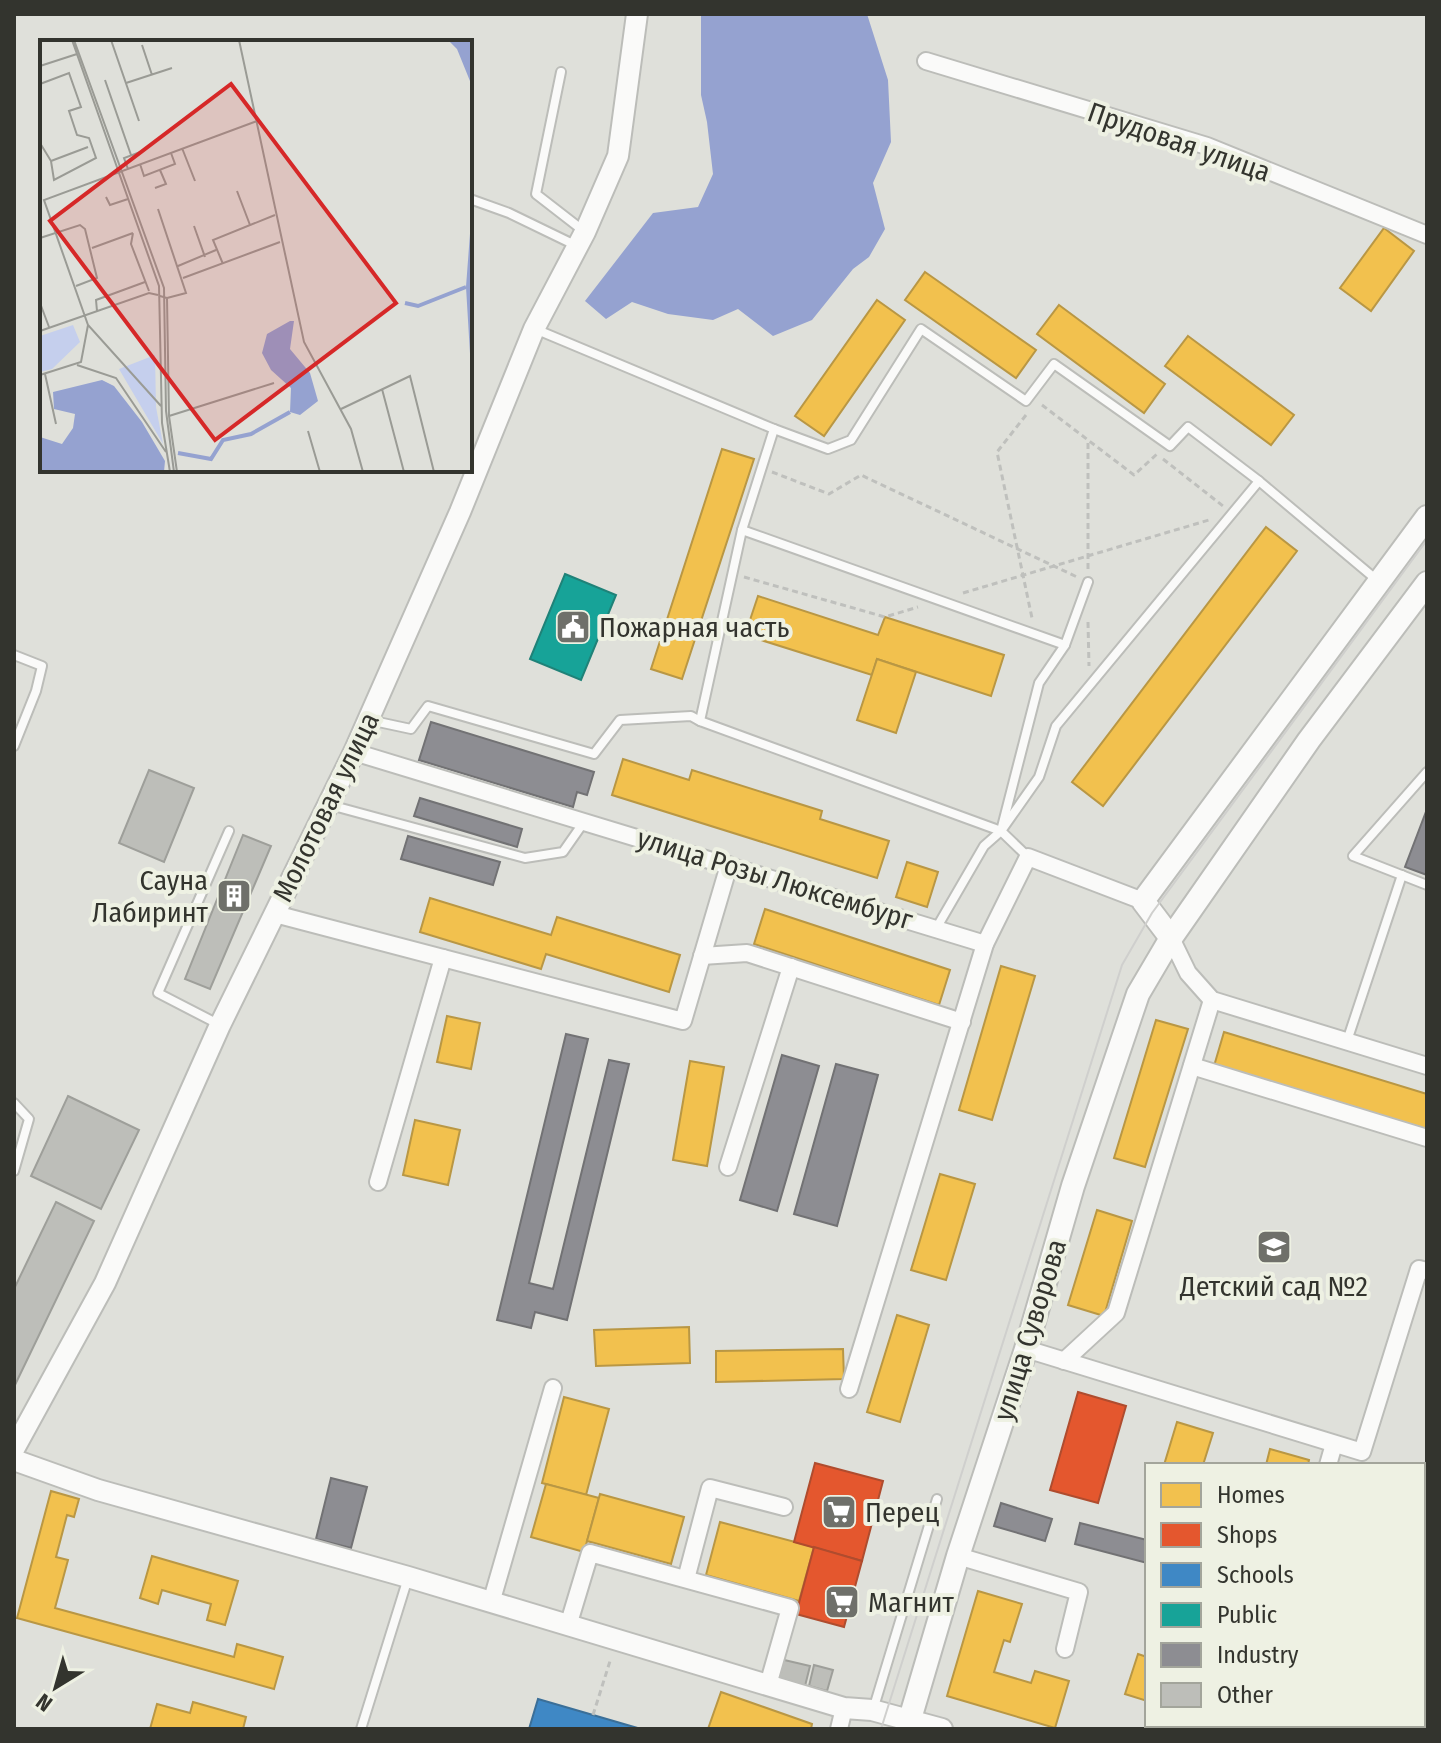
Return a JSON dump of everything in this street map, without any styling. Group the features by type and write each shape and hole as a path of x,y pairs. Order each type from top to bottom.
{"main road":[{"path":"1171,938 1143,901 1427,517"},
{"name":"улица Суворова","path":"909,1724 958,1556 1026,1349 1073,1186 1138,994 1171,938 1309,740 1427,583"}],"street":[{"name":"Молотовая улица","path":"14,1449 105,1283 220,1025 354,752 460,512 534,329 582,239 618,156 637,14"},
{"name":"Прудовая улица","path":"926,61 1207,146 1427,235"},
{"name":"улица Розы Люксембург","path":"354,752 985,944"},
{"path":"849,1389 985,944 1028,857 1143,901"},
{"path":"275,914 683,1021 729,865"},
{"path":"1171,938 1188,973 1212,1000 1427,1066"},
{"path":"702,956 747,953 962,1022"},
{"path":"378,1182 443,958"},
{"path":"728,1167 791,967"},
{"path":"1064,1361 1116,1313 1212,1000"},
{"path":"1192,1066 1427,1138"},
{"path":"1026,1349 1362,1452 1419,1269 1427,1271"},
{"path":"491,1603 553,1388"},
{"path":"1329,1463 1334,1444"},
{"path":"14,1460 98,1490 408,1577 844,1708 872,1710 909,1724 942,1729"},
{"path":"686,1579 710,1488 784,1507"},
{"path":"568,1626 590,1553 790,1608 768,1685"},
{"path":"958,1556 1079,1592 1065,1649"},
{"path":"839,1729 844,1708"}],"lane":[{"path":"561,72 536,194 582,239"},
{"path":"472,200 582,239"},
{"path":"534,329 828,449 851,440 921,329 1026,401 1054,364 1170,446 1188,427 1259,481 1379,582"},
{"path":"700,721 742,530 774,429"},
{"path":"937,927 984,846 1001,831 1039,777 1056,726 1259,481"},
{"path":"742,530 1065,645"},
{"path":"1001,831 1039,683 1065,645 1088,582"},
{"path":"14,655 42,666 36,691 14,746"},
{"path":"368,720 411,729 428,706 594,754 620,720 691,716 1001,831 1028,857"},
{"path":"1427,772 1353,856 1427,885"},
{"path":"329,805 525,858 563,852 585,822"},
{"path":"220,1025 158,993 229,831"},
{"path":"1347,1041 1402,875"},
{"path":"14,1103 29,1119 14,1171"},
{"path":"872,1710 937,1499"},
{"path":"361,1729 408,1577"}],"path":[{"path":"1037,401 1088,443 1134,475 1156,453 1232,513"},
{"path":"1029,411 997,452 1036,635"},
{"path":"1088,443 1088,570"},
{"path":"762,468 829,494 861,475 1088,582"},
{"path":"733,574 885,617 1232,513"},
{"path":"1088,614 1089,686"},
{"path":"593,1715 616,1641"}],"water":[{"path":"701,14 867,14 888,80 891,142 873,183 885,229 869,257 853,269 812,320 773,336 738,309 713,320 668,314 632,302 606,319 585,301 653,213 698,207 713,174 701,95"}],"building: Homes":[{"path":"1384,228 1414,251 1371,311 1340,288"},
{"path":"925,272 1036,350 1016,378 905,300"},
{"path":"877,300 905,320 824,436 795,416"},
{"path":"1059,305 1165,384 1144,413 1037,334"},
{"path":"1188,336 1294,415 1271,445 1165,366"},
{"path":"722,449 754,459 682,679 651,669"},
{"path":"1266,527 1297,551 1103,806 1072,782"},
{"path":"758,596 878,635 885,617 1004,655 991,696 877,659 872,675 745,635"},
{"path":"877,659 916,672 896,733 857,720"},
{"path":"623,759 689,780 692,770 822,811 820,819 889,841 877,878 612,795"},
{"path":"907,862 938,872 927,907 896,897"},
{"path":"430,898 551,935 557,917 680,955 669,992 546,954 541,969 420,932"},
{"path":"765,909 950,970 939,1005 754,944"},
{"path":"1001,966 1035,976 992,1120 959,1110"},
{"path":"447,1016 480,1023 471,1069 437,1062"},
{"path":"1156,1020 1188,1029 1145,1167 1114,1158"},
{"path":"1224,1032 1427,1094 1427,1131 1214,1066"},
{"path":"690,1061 724,1067 707,1166 673,1160"},
{"path":"415,1120 460,1130 448,1185 403,1175"},
{"path":"940,1174 975,1184 946,1280 911,1270"},
{"path":"1097,1210 1132,1221 1104,1316 1068,1305"},
{"path":"897,1315 929,1325 900,1422 867,1412"},
{"path":"689,1327 690,1363 596,1366 594,1330"},
{"path":"843,1349 844,1379 716,1382 716,1351"},
{"path":"564,1397 609,1409 586,1495 542,1483"},
{"path":"1177,1422 1213,1433 1204,1463 1165,1463"},
{"path":"1270,1449 1309,1460 1308,1463 1266,1463"},
{"path":"546,1484 599,1498 584,1552 531,1537"},
{"path":"51,1491 79,1499 74,1517 67,1515 56,1557 68,1560 55,1608 234,1657 237,1644 283,1657 274,1689 17,1618"},
{"path":"600,1494 684,1517 671,1564 587,1541"},
{"path":"720,1522 814,1547 799,1601 706,1575"},
{"path":"152,1556 238,1581 225,1625 207,1620 211,1604 162,1590 158,1604 140,1598"},
{"path":"978,1591 1022,1604 1010,1642 1004,1640 994,1672 1031,1683 1035,1671 1069,1681 1055,1728 947,1696"},
{"path":"1138,1654 1145,1656 1145,1700 1125,1694"},
{"path":"721,1692 812,1724 811,1729 708,1729"},
{"path":"193,1702 246,1717 243,1729 150,1729 157,1704 190,1713"},
{"path":"1344,1727 1396,1727 1395,1729"}],"building: Shops":[{"path":"1078,1392 1126,1406 1098,1503 1050,1490"},
{"name":"Перец","path":"815,1463 883,1481 862,1561 794,1542"},
{"path":"814,1547 862,1561 844,1627 796,1614"}],"building: Schools":[{"path":"538,1699 593,1715 641,1729 529,1729"}],"building: Public":[{"name":"Пожарная часть","path":"565,574 616,595 581,680 530,659"}],"building: Industry":[{"path":"431,722 594,772 587,795 577,792 573,807 419,760"},
{"path":"420,798 522,829 517,847 414,816"},
{"path":"1427,809 1427,875 1405,867"},
{"path":"408,836 500,862 493,885 401,859"},
{"path":"566,1034 588,1039 529,1283 553,1289 609,1060 629,1064 567,1320 535,1312 531,1328 497,1320"},
{"path":"782,1055 819,1066 777,1211 740,1200"},
{"path":"836,1064 878,1075 837,1226 794,1214"},
{"path":"331,1478 367,1487 351,1548 316,1539"},
{"path":"1001,1503 1052,1519 1045,1541 994,1526"},
{"path":"1080,1523 1145,1539 1145,1562 1075,1544"}],"building: Other":[{"path":"149,770 194,788 164,862 119,843"},
{"name":"Сауна Лабиринт","path":"243,835 271,846 210,989 185,979"},
{"path":"68,1096 139,1130 101,1209 31,1176"},
{"path":"56,1202 94,1221 14,1387 14,1289"},
{"path":"780,1659 810,1666 804,1690 774,1682"},
{"path":"814,1665 833,1670 827,1691 809,1686"}],"tram line":[{"path":"881,1729 1122,965 1152,913 1427,540"}],"place":[{"name":"Пожарная часть","path":"573,627"},
{"name":"Сауна Лабиринт","path":"234,896"},
{"name":"Детский сад №2","path":"1274,1247"},
{"name":"Перец","path":"839,1512"},
{"name":"Магнит","path":"842,1602"}]}
